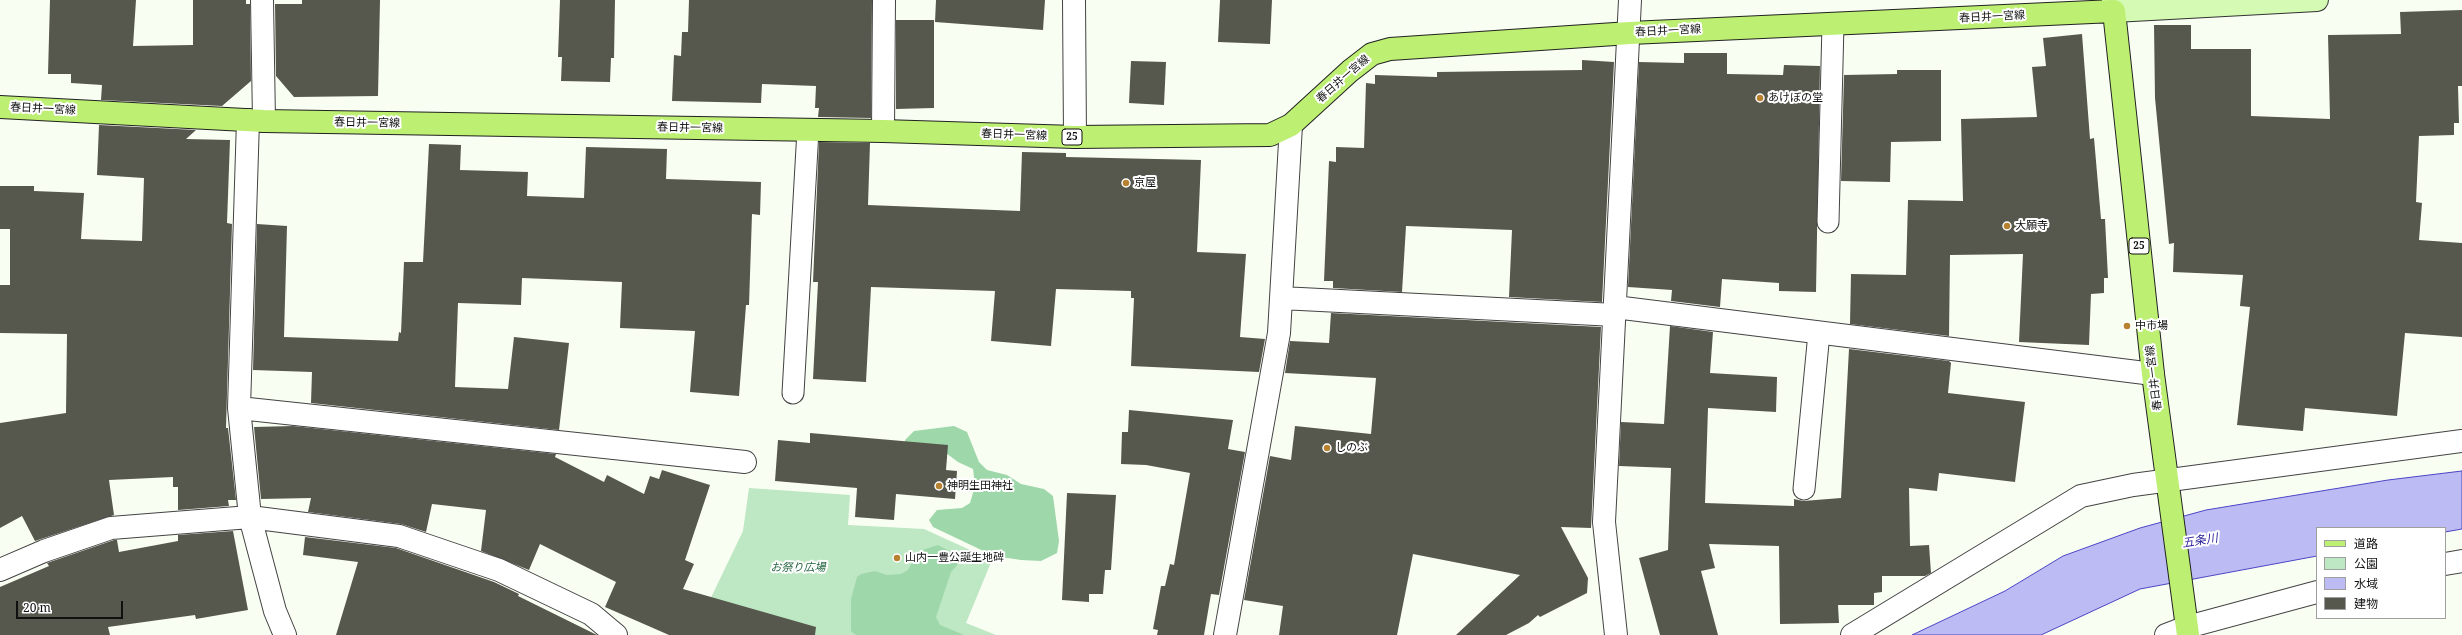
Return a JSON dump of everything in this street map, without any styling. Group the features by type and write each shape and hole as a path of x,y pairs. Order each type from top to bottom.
{"main road":[{"path":"2113,5 2317,0"},
{"name":"春日井一宮線","path":"0,107 256,120 884,131 1075,137 1270,135 1291,125 1350,71 1372,54 1390,49 1630,33 1833,24 2113,5 2153,374 2166,480 2188,631"}],"street":[{"path":"262,0 239,408 250,517 275,610 285,635"},
{"path":"884,0 884,131"},
{"path":"1074,0 1075,137"},
{"path":"1616,635 1604,522 1630,33 1630,0"},
{"path":"1225,635 1278,341 1291,125"},
{"path":"1281,298 1615,311 1819,333 2153,374"},
{"path":"239,408 745,462"},
{"path":"1852,635 2081,496 2166,480 2462,441"},
{"path":"0,570 44,551 111,528 250,517 399,536 499,570 591,614 616,635"},
{"path":"2446,564 2462,561"},
{"path":"2166,635 2188,631 2316,592"}],"lane":[{"path":"1828,222 1833,24"},
{"path":"793,393 808,130"},
{"path":"1804,489 1819,333"}],"green space":[{"path":"954,426 967,432 979,462 987,470 1007,475 1021,484 1044,489 1053,496 1059,541 1057,553 1041,561 994,556 933,527 929,520 937,510 962,508 970,503 975,486 973,469 958,462 946,453 905,451 905,440 914,431"},
{"name":"お祭り広場","path":"749,488 850,495 848,525 924,529 992,560 966,623 996,635 693,635 743,531"},
{"path":"938,545 953,553 960,562 951,572 936,617 940,625 964,635 856,635 851,631 851,599 857,577 861,574 875,571 887,575 901,574 908,570 919,551"}],"water":[{"name":"五条川","path":"2462,471 2462,529 2446,532 2446,527 2316,527 2316,556 2140,589 2041,635 1912,635 2005,591 2063,556 2140,528 2206,510 2388,480"}],"building":[{"path":"50,0 136,0 133,46 193,45 193,0 246,0 246,4 250,4 251,81 222,106 101,100 102,85 71,83 71,74 48,74"},
{"path":"302,0 380,0 378,96 294,97 276,76 275,4 302,4"},
{"path":"560,0 615,0 614,58 611,58 610,82 561,81 562,57 558,57"},
{"path":"689,0 872,0 871,118 818,117 819,108 815,108 816,86 762,84 761,103 672,101 674,55 681,56 682,32 688,32"},
{"path":"936,0 1045,0 1043,30 935,22"},
{"path":"1220,0 1272,0 1270,44 1218,42"},
{"path":"2462,10 2462,86 2458,86 2459,123 2454,123 2454,135 2419,136 2416,202 2422,203 2419,240 2462,243 2462,337 2405,333 2397,416 2305,408 2303,431 2237,425 2250,307 2240,306 2243,275 2173,272 2174,243 2169,244 2155,98 2154,25 2191,25 2191,49 2251,49 2251,116 2330,119 2328,35 2401,34 2400,12"},
{"path":"896,20 934,20 934,108 896,109"},
{"path":"2082,34 2090,139 2094,138 2101,219 2105,219 2108,278 2104,278 2104,293 2091,294 2089,345 2019,342 2023,254 1950,255 1949,336 1850,324 1851,274 1906,275 1908,200 1963,201 1961,119 2037,117 2032,67 2046,66 2043,38"},
{"path":"1684,53 1727,53 1727,74 1783,75 1784,65 1820,66 1816,292 1779,291 1779,283 1722,279 1720,307 1671,301 1672,290 1628,287 1639,62 1684,63"},
{"path":"1582,60 1614,62 1602,302 1509,297 1512,230 1406,226 1402,292 1333,288 1333,281 1324,281 1329,161 1336,162 1336,147 1364,148 1366,83 1375,84 1375,75 1437,77 1437,72 1582,70"},
{"path":"1131,61 1166,62 1164,105 1129,103"},
{"path":"1897,70 1941,70 1941,141 1891,142 1890,182 1841,181 1844,75 1897,74"},
{"path":"99,125 196,130 186,139 230,140 227,223 232,224 226,428 228,428 236,500 228,500 229,506 178,510 178,487 173,487 173,477 109,480 114,515 35,541 22,516 0,528 0,423 66,413 67,334 0,333 0,285 10,285 10,229 0,229 0,186 34,186 34,191 84,193 81,239 142,241 144,178 97,175"},
{"path":"819,142 870,143 868,205 1020,211 1022,152 1066,153 1066,157 1201,160 1197,252 1246,254 1240,337 1265,339 1259,372 1131,366 1134,298 1131,298 1131,291 1056,289 1051,346 991,341 995,291 871,287 866,382 813,379 818,282 813,282"},
{"path":"429,144 461,145 460,170 528,172 527,196 584,198 586,147 667,149 666,179 761,182 760,215 752,214 749,305 746,305 739,396 690,392 695,331 620,328 622,282 522,278 521,305 458,303 455,387 508,389 514,337 569,343 559,430 311,403 312,372 253,370 257,224 287,226 284,337 398,341 399,332 401,333 404,262 423,262"},
{"path":"1331,313 1601,327 1591,528 1561,527 1588,578 1587,593 1540,617 1538,615 1529,623 1506,635 1456,635 1520,575 1413,554 1397,635 1279,635 1283,606 1244,600 1270,456 1291,460 1295,426 1371,434 1376,378 1285,373 1290,341 1329,343"},
{"path":"1670,326 1713,332 1710,373 1777,377 1776,412 1708,408 1705,503 1794,506 1794,499 1803,501 1841,498 1849,349 1949,361 1951,363 1948,393 2025,402 2015,482 1939,473 1937,491 1909,488 1910,546 1929,545 1931,573 1925,576 1882,576 1882,592 1874,593 1874,605 1838,605 1839,623 1780,624 1779,546 1709,544 1715,568 1701,571 1718,635 1660,635 1639,558 1668,550 1671,468 1619,466 1621,422 1664,424"},
{"path":"1129,410 1233,420 1228,449 1245,452 1219,595 1211,594 1204,635 1157,635 1158,630 1153,629 1161,586 1165,586 1170,564 1174,565 1190,473 1146,465 1121,464 1122,432 1128,432"},
{"path":"293,426 556,454 555,457 604,482 607,475 644,494 650,476 659,479 662,470 710,485 685,560 694,564 683,589 816,627 815,635 669,635 605,607 616,582 540,544 529,570 481,551 486,510 432,504 426,532 401,524 308,512 311,498 261,499 254,427"},
{"path":"810,433 948,445 946,470 957,471 955,499 896,494 894,520 855,517 857,488 775,481 778,440 810,443"},
{"path":"1067,493 1116,495 1111,570 1105,570 1103,594 1089,594 1089,602 1062,600"},
{"path":"233,531 248,610 196,619 195,615 108,627 110,635 0,635 0,587 49,566 47,563 114,540 117,540 119,552 178,541 178,535"},
{"path":"305,537 396,548 494,582 519,594 518,596 597,635 336,635 358,562 303,555"}],"place":[{"name":"あけぼの堂","path":"1760,98"},
{"name":"京屋","path":"1126,183"},
{"name":"大願寺","path":"2007,226"},
{"name":"中市場","path":"2127,326"},
{"name":"しのぶ","path":"1327,448"},
{"name":"神明生田神社","path":"939,486"},
{"name":"山内一豊公誕生地碑","path":"897,558"}]}
